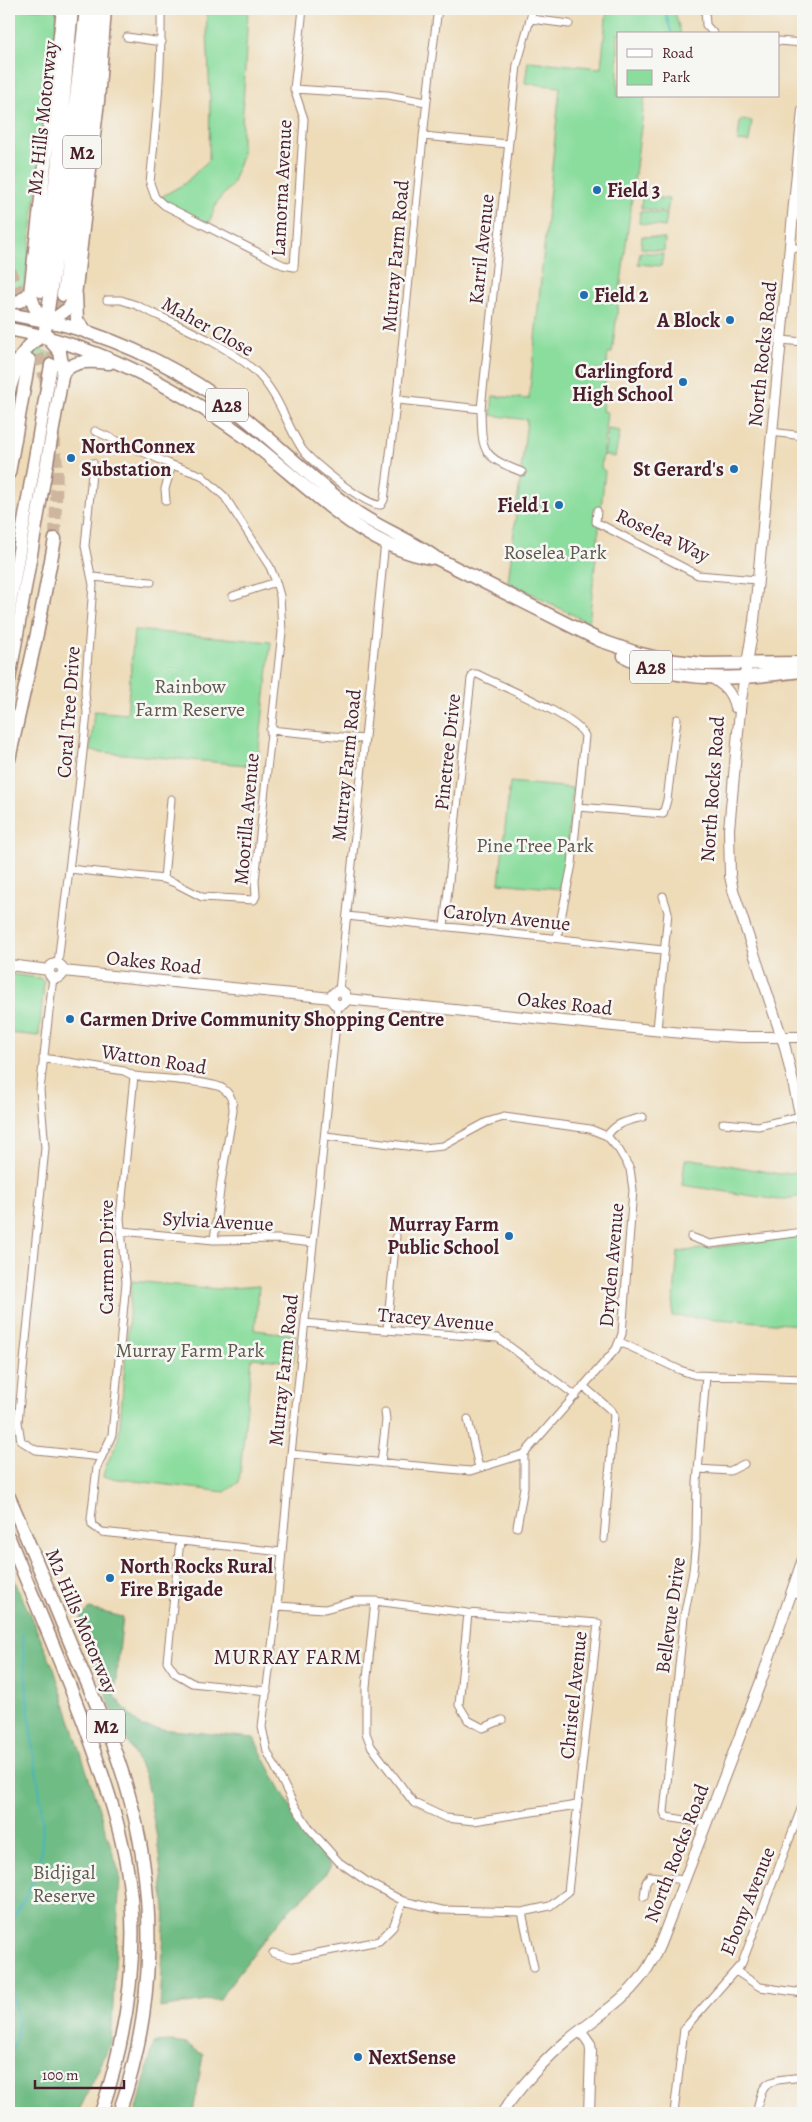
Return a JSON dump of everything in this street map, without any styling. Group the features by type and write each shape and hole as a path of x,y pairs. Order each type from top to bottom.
{"highway":[{"name":"M2","path":"9,680 63,374 63,362 60,352 32,303 35,292 62,9"},
{"name":"M2 Hills Motorway","path":"35,292 57,168 72,9"},
{"path":"78,72 80,9"},
{"path":"46,326 65,195 86,9"},
{"name":"M2 Hills Motorway","path":"63,295 84,131 95,9"},
{"name":"M2","path":"76,287 98,110 105,9"},
{"path":"9,391 21,354 46,326 69,308 75,296 76,287"},
{"path":"76,287 77,320 80,330"},
{"path":"9,303 20,301 35,292"},
{"name":"A28","path":"9,314 25,317 46,326 70,344 129,366 201,406 259,448 342,516 385,542 418,556 436,558"},
{"name":"A28","path":"9,329 22,331 46,326 80,330 160,363 208,391 239,414 340,500 372,522 422,548 436,558 599,640 626,657 655,669 694,676 740,678 803,671"},
{"path":"9,360 9,366"},
{"path":"9,473 29,360"},
{"path":"63,374 71,367 91,361 129,366"},
{"path":"9,608 51,365"},
{"path":"372,522 378,531 384,535 385,542"},
{"path":"9,759 38,629 55,539"},
{"name":"A28","path":"599,640 666,660 704,664 803,663"},
{"name":"M2 Hills Motorway","path":"9,1497 118,1758 133,1810 140,1848 147,1903 146,1982 140,2032 133,2067 119,2113"},
{"name":"M2 Hills Motorway","path":"9,1538 76,1700 96,1754 124,1850 131,1898 131,1975 124,2028 101,2113"}],"main road":[{"name":"North Rocks Road","path":"760,974 732,906 723,866 724,828 734,707 754,622 771,432 801,154 803,110"},
{"path":"710,677 728,689 732,695 734,707"},
{"name":"North Rocks Road","path":"740,678 729,828 733,890 782,1037 803,1127"},
{"name":"Oakes Road","path":"9,965 657,1030 740,1037 803,1038"},
{"name":"North Rocks Road","path":"502,2112 549,2057 618,2002 648,1971 658,1950 706,1823 792,1594 803,1559"},
{"path":"581,2031 590,2044 592,2051 589,2113"}],"street":[{"name":"Lamorna Avenue","path":"161,9 162,42 150,183 155,197 164,205 283,265 294,267 304,119 294,89 303,9"},
{"name":"Murray Farm Road","path":"381,505 384,500 398,400 426,102 438,9"},
{"name":"Karril Avenue","path":"522,472 500,463 486,452 481,436 481,409 517,65 533,9"},
{"path":"705,9 706,25 712,32"},
{"path":"531,19 569,24"},
{"path":"127,37 162,42"},
{"path":"780,41 803,43"},
{"path":"294,89 388,95 426,102"},
{"path":"423,136 508,144"},
{"path":"790,247 803,249"},
{"name":"Maher Close","path":"107,300 121,300 136,305 237,358 269,386 307,454 360,497 374,505 381,505"},
{"path":"781,340 803,342"},
{"path":"398,400 481,409"},
{"path":"95,431 201,476 225,497 270,567 280,596 282,632 270,730 364,739"},
{"path":"771,432 803,436"},
{"name":"Coral Tree Drive","path":"56,970 74,842 87,713 85,693 93,595 92,577 85,546 93,463"},
{"path":"166,502 165,489 172,465"},
{"name":"Roselea Way","path":"597,511 596,522 698,575 757,580"},
{"name":"Murray Farm Road","path":"267,1691 313,1244 326,1136 385,542"},
{"path":"92,577 152,582"},
{"path":"233,596 276,582"},
{"name":"Pinetree Drive","path":"444,926 470,679 473,674 477,674 546,708 583,730 585,736 572,864 557,938"},
{"path":"578,807 663,814 667,800 678,719"},
{"name":"Moorilla Avenue","path":"69,869 164,879 202,897 254,900 256,896 255,882 270,730"},
{"path":"164,879 171,799"},
{"path":"657,1030 668,912 663,896"},
{"name":"Carolyn Avenue","path":"347,916 663,950"},
{"path":"56,970 40,1090 45,1148 19,1412 19,1432 21,1441 36,1450 101,1457"},
{"name":"Watton Road","path":"43,1058 124,1071 134,1076 216,1085 232,1098 233,1111 221,1182 214,1240"},
{"name":"Carmen Drive","path":"134,1076 120,1218 126,1282 112,1435 96,1467 91,1519 95,1529 102,1532 180,1541"},
{"path":"723,1124 758,1126 801,1116"},
{"path":"326,1136 423,1148 443,1146 487,1122 504,1117 590,1129 607,1136 620,1123 643,1117"},
{"name":"Dryden Avenue","path":"524,1454 576,1396 620,1342 633,1190 632,1176 627,1161 607,1136"},
{"name":"Sylvia Avenue","path":"122,1231 214,1240 277,1239 313,1244"},
{"path":"691,1237 710,1244 803,1232"},
{"path":"387,1330 396,1236"},
{"name":"Tracey Avenue","path":"305,1323 498,1338 576,1396"},
{"path":"620,1342 680,1370 706,1376 803,1378"},
{"name":"Bellevue Drive","path":"706,1376 698,1469 698,1521 684,1618 664,1812 666,1817 706,1823"},
{"path":"583,1386 612,1411 614,1415 604,1539"},
{"path":"381,1463 386,1420 385,1412"},
{"path":"468,1419 479,1468"},
{"path":"291,1454 470,1471 524,1454 524,1487 517,1527"},
{"path":"698,1469 730,1471 744,1464"},
{"path":"267,1691 192,1683 174,1673 167,1661 180,1541 281,1552"},
{"path":"792,1594 803,1595"},
{"name":"Christel Avenue","path":"267,1691 262,1727 267,1751 293,1803 309,1828 339,1862 369,1883 403,1901 442,1910 522,1912 550,1906 568,1892 598,1623 468,1612 375,1601 354,1601 325,1608 277,1606"},
{"path":"375,1601 366,1687 366,1733 371,1746 414,1803 446,1818 474,1821 577,1806"},
{"path":"468,1612 459,1705 468,1720 483,1728 502,1720"},
{"name":"Ebony Avenue","path":"674,2113 684,2029 736,1971 743,1960 803,1804"},
{"path":"644,1896 646,1882 650,1876 684,1880"},
{"path":"273,1953 292,1958 380,1941 393,1927 403,1901"},
{"path":"522,1912 534,1968"},
{"path":"736,1971 760,1987 803,1993"},
{"path":"757,2113 761,2085 777,2080 803,2077"}],"green space":[{"path":"9,9 58,9 25,284 21,290 9,295"},
{"path":"206,9 248,9 242,155 232,185 217,202 209,223 177,209 161,197 184,184 209,160 210,98"},
{"name":"Roselea Park","path":"607,9 674,9 680,32 617,32 617,98 645,98 612,353 608,353 602,411 607,412 601,468 605,471 589,623 508,582 527,420 491,415 493,396 529,399 560,87 525,83 528,61 601,68"},
{"path":"740,120 752,121 749,142 738,141"},
{"path":"642,196 669,199 667,212 641,208"},
{"path":"640,211 667,214 665,227 639,223"},
{"path":"642,236 665,239 664,251 641,248"},
{"path":"640,252 663,254 661,266 638,264"},
{"path":"32,347 55,353 59,367 21,360"},
{"path":"608,429 620,431 615,457 604,455"},
{"name":"Rainbow Farm Reserve","path":"134,630 271,642 257,766 90,751 94,711 127,714"},
{"name":"Pine Tree Park","path":"510,782 573,788 565,864 560,889 499,883"},
{"path":"9,974 40,978 44,982 39,1036 9,1033"},
{"path":"692,1159 780,1174 803,1171 803,1196 779,1200 682,1185 685,1160"},
{"path":"803,1236 803,1325 672,1316 678,1252"},
{"name":"Murray Farm Park","path":"132,1281 218,1289 259,1286 255,1330 296,1335 293,1362 252,1358 239,1482 225,1492 103,1477 119,1435"},
{"name":"Bidjigal Reserve","path":"9,1568 54,1669 120,1875 111,2043 78,2113 9,2113"},
{"path":"90,1609 123,1617 114,1696 141,1727 254,1738 299,1820 331,1866 318,1884 283,1916 220,1999 160,2008 165,1909 157,1838 145,1776 110,1705 80,1618"},
{"path":"172,2042 187,2044 203,2055 193,2113 136,2113 154,2043"}],"waterway":[{"path":"664,9 671,32"},
{"path":"9,1925 25,1897 38,1867 42,1835 41,1804 29,1715 22,1634"},
{"path":"9,1982 17,2019 16,2038 14,2047 9,2055"}],"tunnel":[{"path":"9,269 31,328 47,388"},
{"path":"51,365 63,295"},
{"path":"54,435 57,466 55,539"}],"place":[{"name":"Field 3","path":"597,190"},
{"name":"Field 2","path":"584,295"},
{"name":"A Block","path":"730,320"},
{"name":"Carlingford High School","path":"683,382"},
{"name":"NorthConnex Substation","path":"71,458"},
{"name":"St Gerard's","path":"734,469"},
{"name":"Field 1","path":"559,505"},
{"name":"Carmen Drive Community Shopping Centre","path":"70,1019"},
{"name":"Murray Farm Public School","path":"509,1236"},
{"name":"North Rocks Rural Fire Brigade","path":"110,1578"},
{"name":"NextSense","path":"358,2057"}],"district":[{"name":"MURRAY FARM","path":"288,1657"}]}
